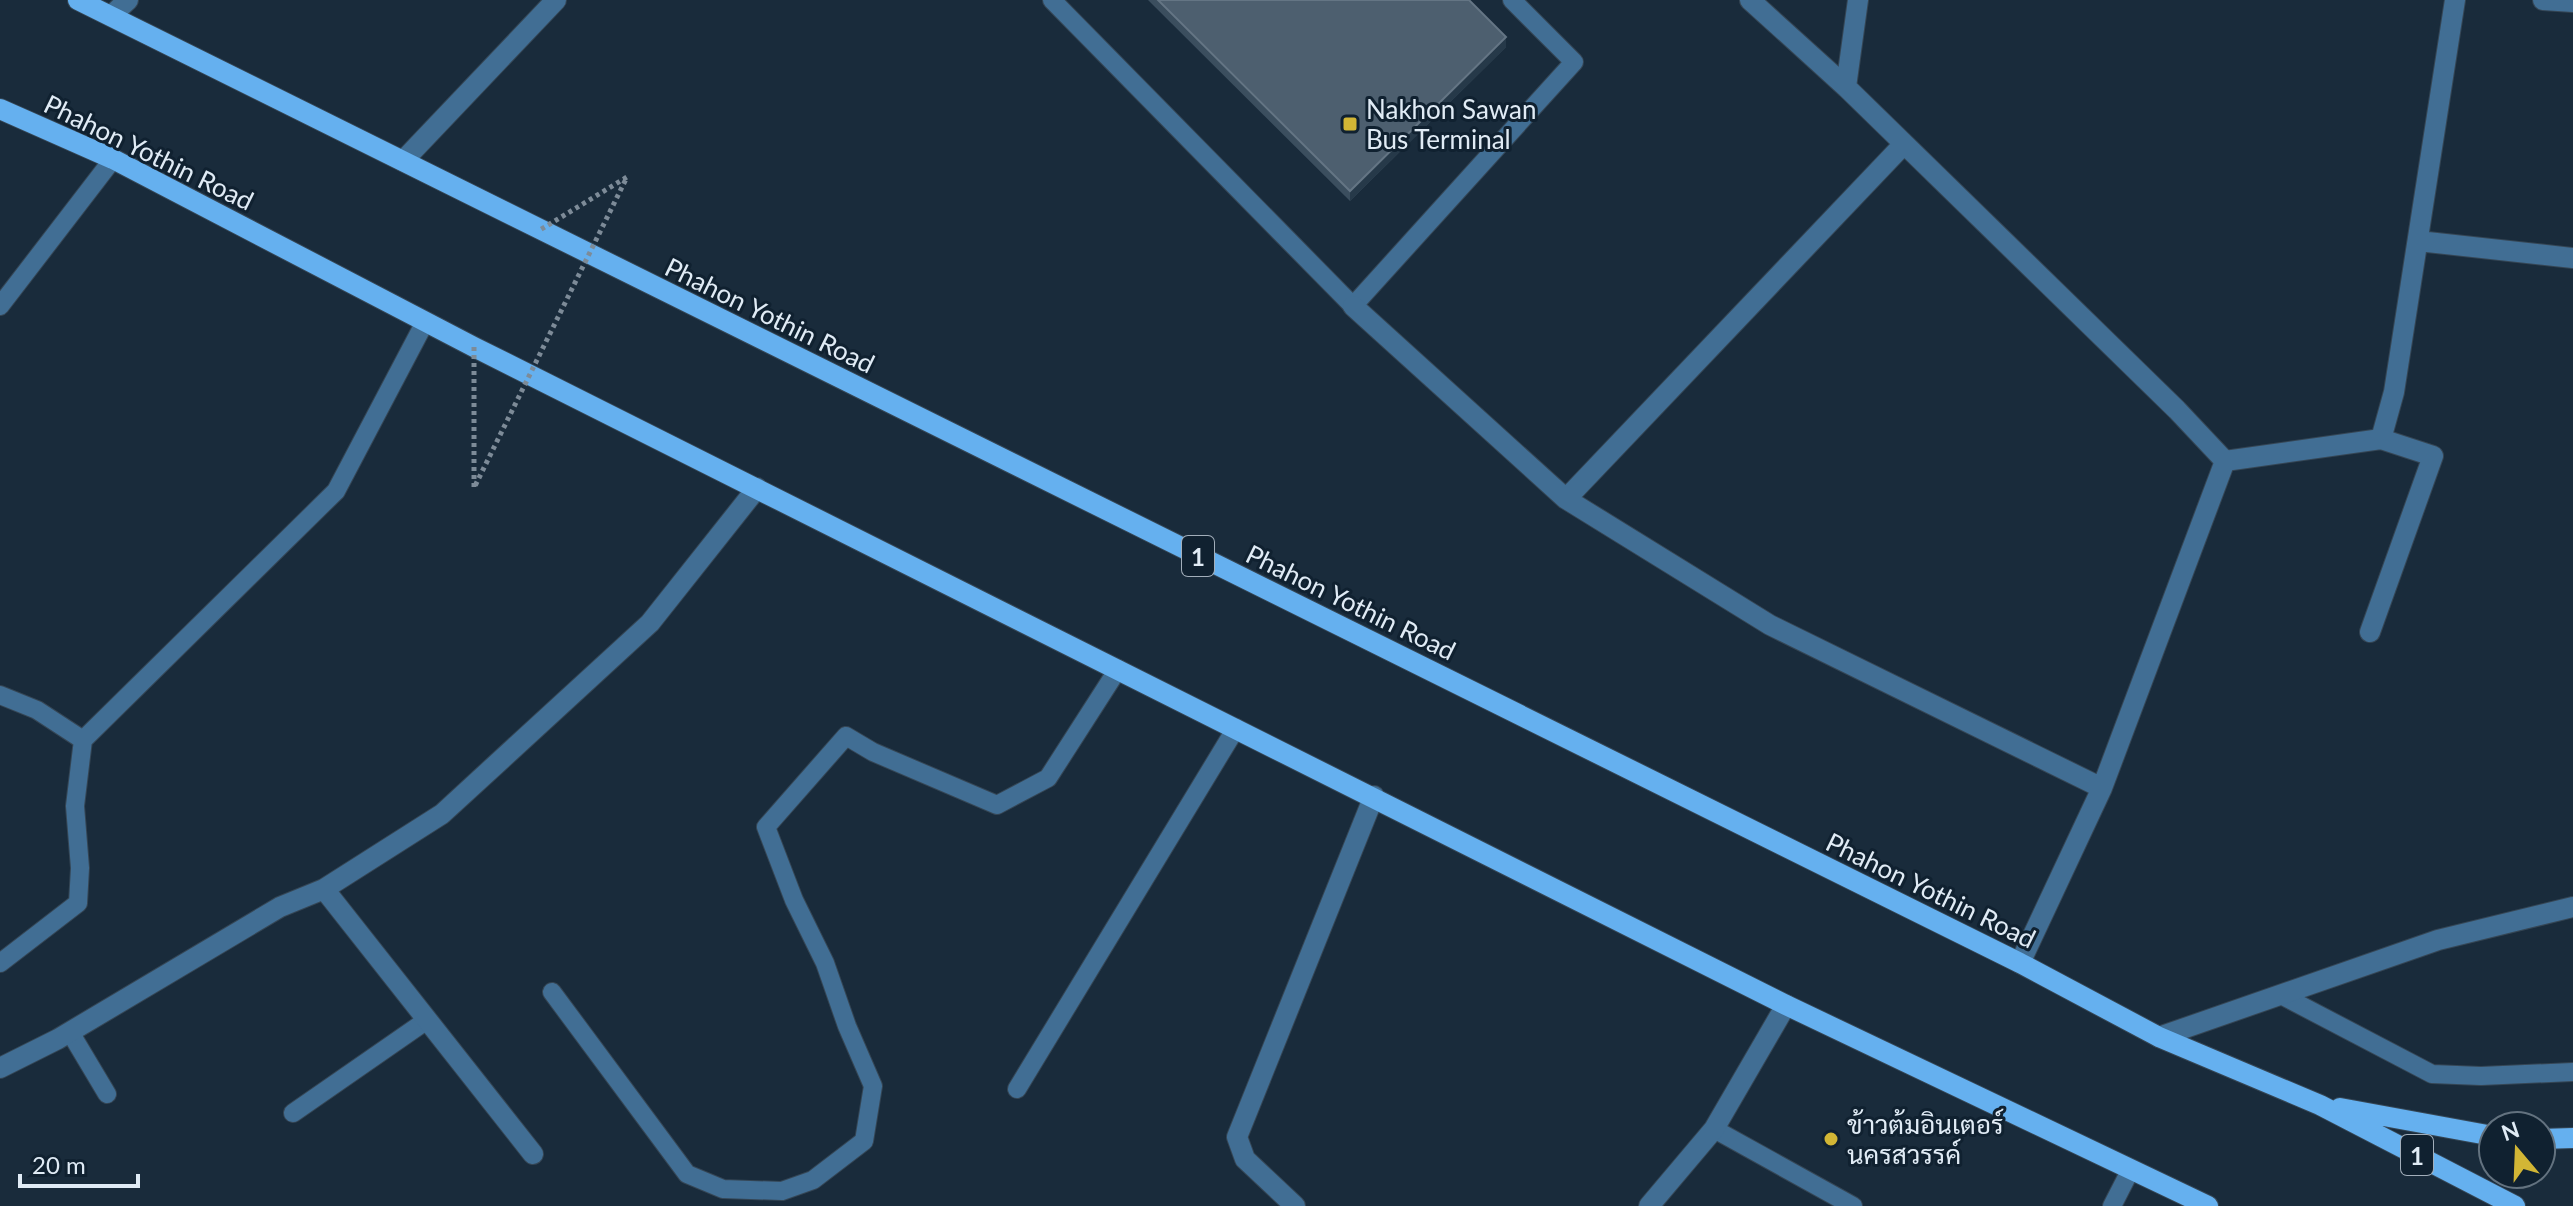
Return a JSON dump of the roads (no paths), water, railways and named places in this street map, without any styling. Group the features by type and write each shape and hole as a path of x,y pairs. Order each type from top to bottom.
{"main road":[{"name":"Phahon Yothin Road","path":"78,0 2020,963 2159,1037 2320,1105 2515,1206"},
{"name":"Phahon Yothin Road","path":"0,109 113,159 474,347 1786,1005 2208,1206"},
{"path":"2320,1105 2477,1133"}],"street":[{"path":"111,16 128,0"},
{"path":"403,161 556,0"},
{"path":"1750,0 1846,87 2177,410 2225,461"},
{"path":"1846,87 1858,0"},
{"path":"2381,439 2394,392 2455,0"},
{"path":"2543,0 2573,2"},
{"path":"1566,499 1903,145"},
{"path":"2418,241 2573,258"},
{"path":"1353,306 1566,499 1770,625 2102,788"},
{"path":"2225,461 2381,439 2433,456 2370,632"},
{"path":"2020,963 2102,788 2225,461"},
{"path":"0,1068 70,1032 280,907 324,889 442,814 650,623 757,488"},
{"path":"1295,1206 1245,1159 1237,1137 1374,796"},
{"path":"324,889 533,1154"},
{"path":"2159,1037 2438,940 2573,907"},
{"path":"1649,1206 1714,1129 1786,1005"}],"lane":[{"path":"1052,0 1353,306 1574,62 1512,0"},
{"path":"0,306 113,159"},
{"path":"0,963 78,903 80,868 75,806 83,740 336,491 425,322"},
{"path":"552,992 687,1174 723,1189 782,1191 813,1180 864,1141 873,1086 847,1026 825,963 794,900 766,827 846,736 873,752 997,805 1048,778 1118,669"},
{"path":"0,695 37,710 83,740"},
{"path":"1017,1089 1236,728"},
{"path":"2281,995 2432,1074 2481,1076 2573,1072"},
{"path":"293,1113 427,1020"},
{"path":"70,1032 107,1094"},
{"path":"1714,1129 1853,1206"},
{"path":"2112,1206 2131,1169"}],"place":[{"name":"Nakhon Sawan Bus Terminal","path":"1350,124"},
{"name":"ข้าวต้มอินเตอร์ นครสวรรค์","path":"1831,1139"}]}
